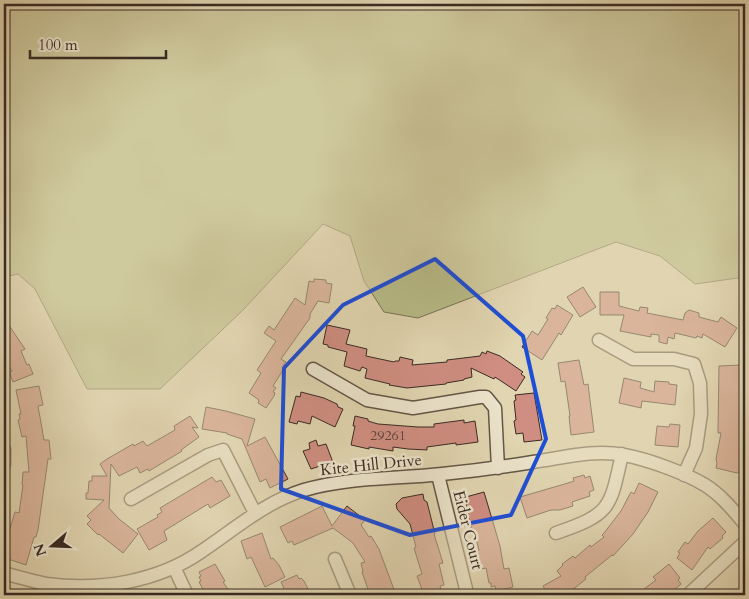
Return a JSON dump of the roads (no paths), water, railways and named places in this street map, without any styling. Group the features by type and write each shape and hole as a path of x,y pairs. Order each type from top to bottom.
{"street":[{"path":"598,340 634,359 674,360 694,364 700,382 701,414 696,448 684,475"},
{"path":"313,369 367,400 413,408 486,397 495,408 498,468"},
{"path":"4,449 4,464"},
{"path":"131,499 208,455 223,450 256,513"},
{"name":"Kite Hill Drive","path":"4,573 44,589 72,586 102,586 132,581 174,567 201,552 274,502 303,490 334,484 498,468 592,454 622,454 648,460 684,475 712,490 726,502 745,524"},
{"path":"556,533 586,522 604,511 614,492 622,454"},
{"name":"Eider Court","path":"438,474 467,593"},
{"path":"688,595 745,542"},
{"path":"335,559 350,595"},
{"path":"174,567 187,595"}]}
